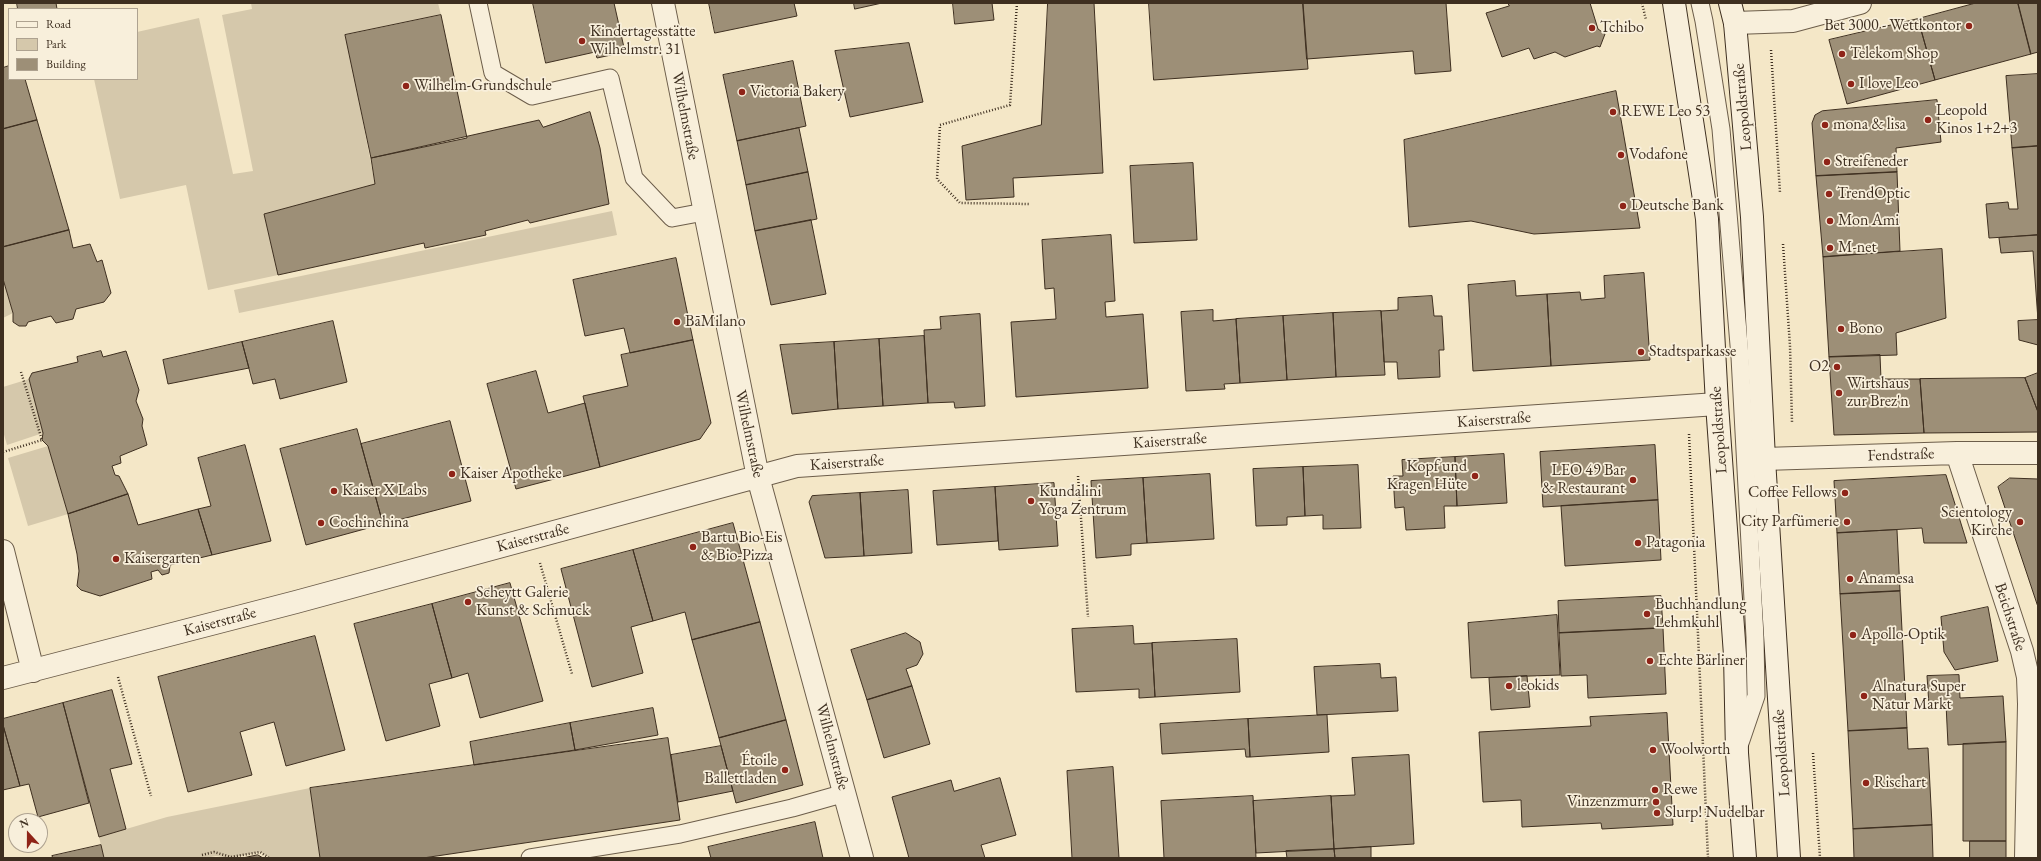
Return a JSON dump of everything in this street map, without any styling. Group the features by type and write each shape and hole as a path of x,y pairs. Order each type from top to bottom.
{"street":[{"name":"Wilhelmstraße","path":"662,3 758,477 862,858"},
{"name":"Leopoldstraße","path":"1674,3 1706,219 1717,404 1735,655 1737,753 1745,858"},
{"path":"1733,13 1793,21 1860,3"},
{"name":"Leopoldstraße","path":"1733,13 1752,216 1764,460 1789,858"},
{"name":"Kaiserstraße","path":"3,678 111,651 797,466 1717,404"},
{"name":"Fendstraße","path":"1764,460 1957,453 2038,453"},
{"name":"Beichstraße","path":"1957,453 2022,651 2028,677 2029,704 2026,858"},
{"path":"3,551 33,671"}],"lane":[{"path":"478,3 493,73 532,96 610,78 634,178 672,218 704,212"},
{"path":"1700,3 1706,29 1722,137 1740,357 1755,637 1756,696 1737,753"},
{"path":"530,858 680,834 792,808 845,793"}],"path":[{"path":"1018,3 1010,105 940,125 937,179 960,203 1030,204"},
{"path":"3,452 42,440 21,372"},
{"path":"1076,447 1088,617"},
{"path":"533,538 572,674"},
{"path":"111,651 152,796"},
{"path":"202,855 214,852 231,857 260,852 269,858"}],"green space":[{"path":"251,3 438,3 441,15 346,35 375,184 264,214 278,275 208,290 186,185 120,199 94,80 138,80 138,32 199,18 233,174 253,171 222,15 252,9"},
{"path":"612,211 617,235 239,313 234,290"},
{"path":"3,279 13,313 3,318"},
{"path":"29,379 43,433 7,445 3,431 3,387"},
{"path":"48,446 68,514 28,526 8,458"},
{"path":"310,788 320,858 270,858 260,852 231,858 216,856 206,858 104,858 99,837 167,817"}],"building":[{"path":"17,3 56,3 57,8 18,8"},
{"name":"Kindertagesstätte Wilhelmstr. 31","path":"533,3 614,3 625,52 597,58 595,52 546,63"},
{"path":"709,3 794,3 797,16 715,33"},
{"path":"854,3 882,3 855,9"},
{"path":"953,3 992,3 994,20 955,24"},
{"path":"1048,3 1094,3 1103,173 1013,178 1014,197 966,200 962,146 1041,125"},
{"path":"1149,3 1303,3 1308,69 1154,80"},
{"path":"1303,3 1446,3 1451,71 1415,74 1413,51 1307,59"},
{"path":"1508,3 1590,3 1598,29 1605,34 1600,47 1597,46 1565,57 1555,52 1534,59 1529,48 1502,57 1486,13 1509,6"},
{"path":"1976,3 2018,3 2031,54 1935,80 1918,19"},
{"path":"2018,3 2038,3 2038,52 2031,54"},
{"name":"Wilhelm-Grundschule","path":"441,15 467,138 371,158 345,35"},
{"path":"1918,19 1935,80 1847,104 1829,40"},
{"path":"909,43 923,102 850,117 835,51"},
{"path":"793,61 806,126 737,141 723,75"},
{"path":"8,66 8,80 25,80 37,120 3,129 3,68"},
{"path":"2038,74 2038,146 2012,148 2006,76"},
{"path":"1616,91 1640,228 1534,234 1471,221 1409,227 1404,140"},
{"path":"1937,100 1941,142 1896,148 1897,172 1816,176 1812,123 1815,115 1822,111"},
{"path":"590,112 600,148 609,204 530,223 528,220 485,231 486,235 425,248 424,243 278,275 264,214 375,184 371,158 539,120 543,127"},
{"path":"37,120 69,230 3,247 3,129"},
{"path":"799,128 808,172 746,185 737,141"},
{"path":"2038,146 2038,235 1989,238 1986,204 2008,202 2009,209 2018,209 2012,148"},
{"path":"1193,163 1197,240 1134,243 1130,166"},
{"path":"808,172 817,219 755,231 746,185"},
{"path":"1897,172 1900,251 1823,257 1816,176"},
{"path":"811,220 826,294 771,305 755,231"},
{"path":"69,230 73,248 90,244 97,262 102,260 111,293 104,302 76,309 73,319 56,323 51,316 28,322 26,326 19,326 13,322 13,313 3,279 3,247"},
{"path":"1111,235 1115,301 1105,302 1106,317 1143,314 1148,388 1016,397 1011,322 1056,319 1054,288 1045,289 1042,240"},
{"path":"2038,235 2038,320 2033,251 2001,253 1999,238"},
{"path":"1942,249 1946,318 1896,333 1897,355 1829,357 1823,257"},
{"path":"676,258 693,340 630,353 624,328 585,336 573,280"},
{"path":"1644,273 1650,360 1551,366 1547,294 1580,292 1581,300 1605,298 1604,276"},
{"path":"1515,281 1516,296 1547,294 1551,366 1473,371 1468,285"},
{"path":"1432,296 1434,316 1442,316 1444,350 1439,350 1440,377 1398,379 1397,362 1384,362 1381,311 1398,310 1398,298"},
{"path":"1213,310 1213,321 1236,319 1240,383 1224,384 1225,389 1186,391 1181,312"},
{"path":"1381,311 1385,375 1336,377 1333,313"},
{"path":"1333,313 1336,377 1287,380 1283,316"},
{"path":"980,314 985,406 955,408 954,402 928,403 924,330 941,329 940,317"},
{"path":"1283,316 1287,380 1240,383 1236,319"},
{"path":"2038,320 2038,345 2019,340 2018,321"},
{"path":"333,321 347,382 280,399 275,379 253,384 242,342"},
{"path":"924,336 928,403 883,406 879,339"},
{"path":"879,339 883,406 838,409 834,342"},
{"path":"693,340 711,423 700,439 600,467 583,396 628,386 621,355"},
{"path":"242,342 249,368 168,384 163,360"},
{"path":"834,342 838,409 792,414 780,345"},
{"path":"101,351 103,357 126,351 139,390 136,401 143,419 142,426 147,445 120,456 121,463 112,466 115,475 119,476 128,494 68,514 48,446 42,440 43,433 29,379 32,373 78,362 77,357"},
{"path":"1880,355 1881,379 1920,379 1924,433 1834,435 1829,357"},
{"path":"536,371 548,413 585,403 600,467 516,489 487,384"},
{"path":"2038,373 2038,412 2025,378"},
{"path":"2025,378 2038,412 2038,432 1924,433 1920,379"},
{"path":"450,421 471,501 383,524 361,444"},
{"path":"357,429 383,524 306,545 280,449"},
{"path":"245,445 271,541 212,555 198,509 211,506 198,458"},
{"path":"1655,445 1658,500 1543,507 1540,452"},
{"path":"1504,454 1507,503 1457,506 1455,457"},
{"path":"1455,457 1457,506 1444,506 1445,528 1406,530 1404,507 1395,508 1393,476 1403,476 1402,460"},
{"path":"1358,465 1361,528 1323,529 1323,515 1305,516 1303,467"},
{"path":"1303,467 1305,516 1287,517 1287,525 1256,526 1253,469"},
{"path":"1210,474 1214,539 1147,543 1143,478"},
{"path":"1946,475 1967,543 1924,543 1922,528 1837,533 1834,481"},
{"path":"1143,478 1147,543 1131,544 1131,555 1096,558 1091,481"},
{"path":"2010,478 2038,479 2038,607 1998,487"},
{"path":"1054,483 1058,546 999,550 995,487"},
{"path":"995,487 998,541 937,545 933,491"},
{"path":"908,490 912,553 864,556 860,493"},
{"path":"860,493 864,556 825,558 809,502 812,496"},
{"path":"128,494 138,525 198,509 212,555 170,565 169,573 162,575 158,570 151,572 152,579 100,596 81,590 77,586 79,571 77,554 68,514"},
{"path":"1658,500 1661,560 1565,566 1561,506"},
{"path":"733,523 760,622 692,640 685,612 653,621 633,550"},
{"path":"1897,530 1900,591 1840,594 1837,533"},
{"path":"633,550 653,621 631,627 643,673 592,687 561,569"},
{"path":"510,583 543,701 480,718 468,673 452,678 432,604"},
{"path":"1900,591 1907,728 1848,731 1840,594"},
{"path":"1661,596 1663,628 1559,633 1558,601"},
{"path":"432,604 452,678 429,684 440,726 386,741 354,624"},
{"path":"1988,607 1998,661 1955,670 1944,652 1941,617"},
{"path":"1557,615 1560,675 1471,678 1468,623"},
{"path":"760,622 786,720 719,738 692,640"},
{"path":"1133,626 1134,644 1152,643 1155,697 1139,698 1139,689 1076,692 1072,629"},
{"path":"1663,628 1666,694 1588,698 1587,675 1561,676 1559,633"},
{"path":"906,633 920,642 923,654 917,665 906,669 912,686 867,700 851,650"},
{"path":"315,636 345,750 286,766 274,722 240,732 252,775 188,792 158,677"},
{"path":"1237,639 1240,692 1155,697 1152,643"},
{"path":"1380,664 1381,678 1396,677 1398,711 1317,715 1314,667"},
{"path":"1959,675 1960,698 2003,696 2006,742 1948,745 1946,704 1929,705 1927,676"},
{"name":"leokids","path":"1527,676 1530,707 1491,710 1489,678"},
{"path":"912,686 930,744 884,758 867,700"},
{"path":"112,690 132,764 110,769 126,829 99,837 63,703"},
{"path":"63,703 89,803 48,814 48,813 37,813 29,784 20,786 3,725 3,719"},
{"path":"653,708 658,735 575,750 570,723"},
{"path":"1667,713 1673,825 1602,829 1601,823 1522,827 1521,800 1483,802 1479,732 1591,726 1590,717"},
{"path":"1327,715 1329,752 1250,757 1248,719"},
{"path":"1248,719 1250,757 1246,757 1245,749 1162,754 1160,724"},
{"path":"786,720 803,785 736,803 719,738"},
{"path":"570,723 575,750 474,765 470,742"},
{"path":"3,725 20,786 3,790"},
{"path":"1907,728 1908,749 1928,748 1932,825 1853,829 1848,731"},
{"path":"668,738 680,820 423,858 320,858 310,788"},
{"path":"2006,742 2006,841 1963,841 1963,744"},
{"path":"721,746 733,791 678,802 671,755"},
{"path":"1409,755 1414,844 1334,849 1331,796 1355,795 1352,758"},
{"path":"1113,767 1119,858 1072,858 1067,771"},
{"path":"1000,778 1016,835 981,845 985,858 909,858 892,797 951,780 954,791"},
{"path":"1253,796 1256,858 1164,858 1161,801"},
{"path":"1331,796 1334,849 1256,853 1253,801"},
{"path":"815,822 823,858 711,858 708,847"},
{"path":"1932,825 1933,858 1854,858 1853,829"},
{"path":"1970,841 2006,841 2006,858 1970,858"},
{"path":"101,845 104,858 53,858 52,856"},
{"path":"1371,847 1371,858 1335,858 1334,849"},
{"path":"1334,849 1335,858 1287,858 1286,851"},
{"path":"258,855 263,858 243,858"}],"place":[{"name":"Bet 3000 - Wettkontor","path":"1969,26"},
{"name":"Tchibo","path":"1592,28"},
{"name":"Kindertagesstätte Wilhelmstr. 31","path":"582,41"},
{"name":"Telekom Shop","path":"1842,54"},
{"name":"I love Leo","path":"1851,84"},
{"name":"Wilhelm-Grundschule","path":"406,86"},
{"name":"Victoria Bakery","path":"742,92"},
{"name":"REWE Leo 53","path":"1613,112"},
{"name":"Leopold Kinos 1+2+3","path":"1928,120"},
{"name":"mona & lisa","path":"1825,125"},
{"name":"Vodafone","path":"1621,155"},
{"name":"Streifeneder","path":"1827,162"},
{"name":"TrendOptic","path":"1829,194"},
{"name":"Deutsche Bank","path":"1623,206"},
{"name":"Mon Ami","path":"1830,221"},
{"name":"M-net","path":"1830,248"},
{"name":"BāMilano","path":"677,322"},
{"name":"Bono","path":"1841,329"},
{"name":"Stadtsparkasse","path":"1641,352"},
{"name":"O2","path":"1837,367"},
{"name":"Wirtshaus zur Brez'n","path":"1839,393"},
{"name":"Kaiser Apotheke","path":"452,474"},
{"name":"Kopf und Kragen Hüte","path":"1475,476"},
{"name":"LEO 49 Bar & Restaurant","path":"1633,480"},
{"name":"Kaiser X Labs","path":"334,491"},
{"name":"Coffee Fellows","path":"1845,493"},
{"name":"Kundalini Yoga Zentrum","path":"1031,501"},
{"name":"City Parfümerie","path":"1847,522"},
{"name":"Scientology Kirche","path":"2020,522"},
{"name":"Cochinchina","path":"321,523"},
{"name":"Patagonia","path":"1638,543"},
{"name":"Bartu Bio-Eis & Bio-Pizza","path":"693,547"},
{"name":"Kaisergarten","path":"116,559"},
{"name":"Anamesa","path":"1850,579"},
{"name":"Scheytt Galerie Kunst & Schmuck","path":"468,602"},
{"name":"Buchhandlung Lehmkuhl","path":"1647,614"},
{"name":"Apollo-Optik","path":"1853,635"},
{"name":"Echte Bärliner","path":"1650,661"},
{"name":"leokids","path":"1509,686"},
{"name":"Alnatura Super Natur Markt","path":"1864,696"},
{"name":"Woolworth","path":"1653,750"},
{"name":"Étoile Ballettladen","path":"785,770"},
{"name":"Rischart","path":"1866,783"},
{"name":"Rewe","path":"1655,790"},
{"name":"Vinzenzmurr","path":"1656,802"},
{"name":"Slurp! Nudelbar","path":"1657,813"}]}
